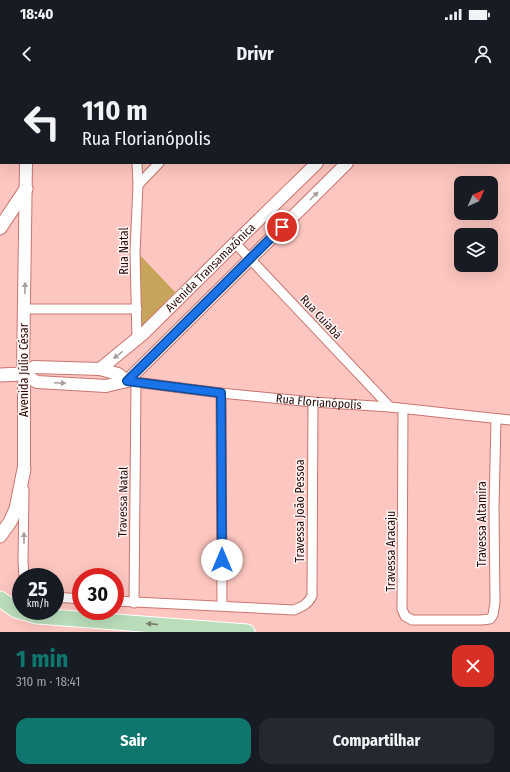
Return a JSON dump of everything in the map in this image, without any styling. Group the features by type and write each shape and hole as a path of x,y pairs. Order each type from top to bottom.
{"main road":[{"path":"0,228 26,189"},
{"path":"0,375 23,376"},
{"path":"0,536 10,522 16,509 24,469"},
{"path":"0,599 16,610 37,616 247,632"}],"street":[{"name":"Avenida Júlio César","path":"24,568 23,376 26,164"},
{"name":"Rua Natal","path":"137,164 138,185 135,252 137,339"},
{"path":"138,185 158,164"},
{"name":"Avenida Transamazônica","path":"100,369 137,339 316,164"},
{"name":"Avenida Transamazônica","path":"132,382 250,259 346,164"},
{"name":"Rua Cuiabá","path":"234,243 390,407"},
{"path":"24,310 137,309"},
{"name":"Rua Florianópolis","path":"23,376 34,368 100,369 118,374 132,382"},
{"name":"Rua Florianópolis","path":"23,376 37,382 106,386 132,382 221,393 313,402 390,407 403,410 510,420"},
{"name":"Travessa Natal","path":"132,382 134,603"},
{"path":"124,602 222,606 221,393"},
{"name":"Travessa João Pessoa","path":"222,606 294,610 306,604 312,596 313,402"},
{"name":"Travessa Aracaju","path":"403,410 403,614 406,618 412,620 480,620"},
{"name":"Travessa Altamira","path":"480,620 487,620 491,617 495,602 494,508 496,419"}],"shaded area":[{"path":"137,252 175,292 141,328"}],"route":[{"path":"222,560 221,393 127,381 282,227"}]}
